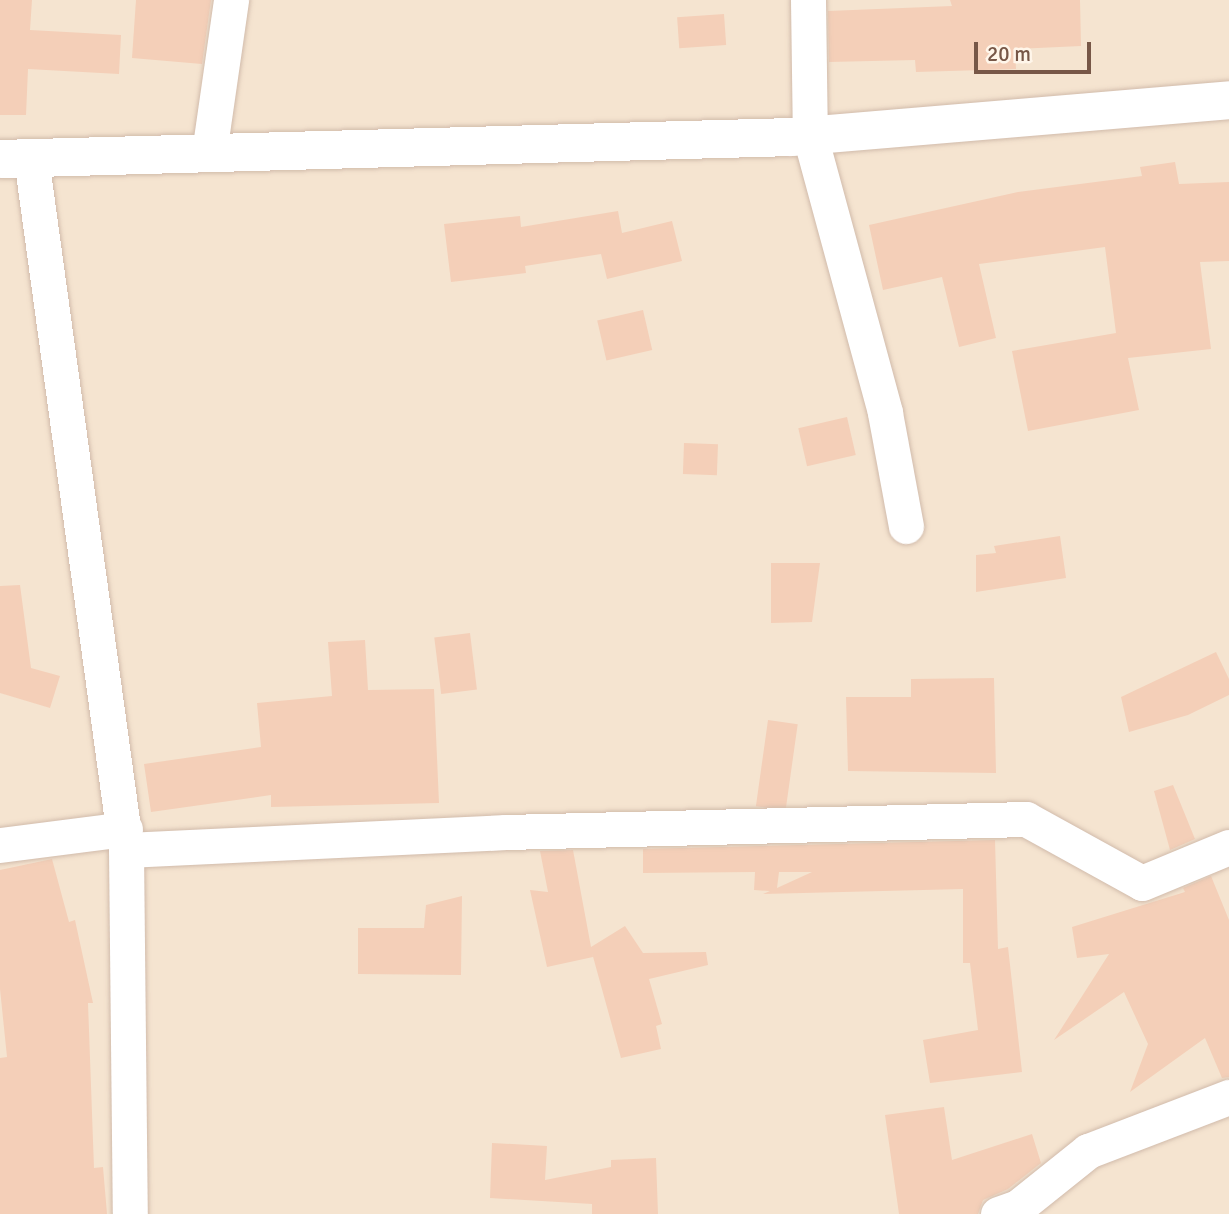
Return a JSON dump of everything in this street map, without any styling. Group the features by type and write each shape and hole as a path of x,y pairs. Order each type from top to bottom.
{"main road":[{"path":"15,158 810,136 1229,100"}],"street":[{"path":"209,153 231,0"},
{"path":"808,0 810,136 886,413 906,526"},
{"path":"15,158 126,840 130,1214"},
{"path":"0,845 1026,819 1142,883 1229,847"},
{"path":"999,1214 1018,1207 1088,1151 1229,1097"}],"shaded area":[{"path":"0,0 1229,0 1229,1214 0,1214"}],"building":[{"path":"0,0 32,0 30,30 121,35 119,74 28,69 26,115 0,115"},
{"path":"136,0 211,0 202,64 132,58"},
{"path":"950,0 1080,0 1081,46 1015,49 1016,69 916,72 915,60 829,62 828,11 952,6"},
{"path":"724,14 726,45 679,48 677,17"},
{"path":"1175,162 1179,184 1229,182 1229,261 1200,262 1211,349 1128,358 1139,410 1028,431 1012,351 1116,333 1105,247 979,264 996,338 959,347 942,277 883,290 869,225 1018,192 1142,176 1140,167"},
{"path":"618,211 622,233 672,221 682,261 607,279 601,254 525,266 526,273 451,282 444,224 520,216 521,227"},
{"path":"643,310 652,350 606,361 597,321"},
{"path":"847,417 856,455 807,466 798,428"},
{"path":"684,443 718,444 717,475 683,474"},
{"path":"1060,536 1066,578 976,592 976,555 996,553 994,546"},
{"path":"771,563 820,563 812,622 771,623"},
{"path":"20,585 31,668 60,676 50,708 0,693 0,586"},
{"path":"470,633 477,690 441,694 434,637"},
{"path":"365,640 368,690 434,689 439,803 271,807 271,795 151,812 144,764 261,747 257,703 332,696 328,642"},
{"path":"1216,652 1229,679 1229,695 1188,715 1129,732 1121,697"},
{"path":"994,678 996,773 848,771 846,697 911,697 911,679"},
{"path":"768,720 798,724 786,810 756,806"},
{"path":"1173,785 1195,839 1170,850 1154,791"},
{"path":"995,840 998,949 1008,947 1022,1072 930,1083 923,1040 978,1030 970,963 963,963 963,889 763,894 770,891 754,890 755,872 643,873 643,849","holes":["779,872 812,872 777,888"]},
{"path":"573,850 591,947 625,926 643,953 706,952 708,965 649,979 662,1024 656,1026 661,1049 621,1058 592,953 593,957 547,967 530,890 548,892 540,851"},
{"path":"52,859 69,922 75,920 93,1003 88,1003 94,1168 103,1167 107,1214 0,1214 0,1058 7,1057 0,989 0,870"},
{"path":"1211,876 1229,920 1229,1077 1222,1078 1205,1038 1130,1092 1148,1044 1124,992 1054,1040 1109,954 1077,958 1072,927 1185,892 1183,888"},
{"path":"462,896 461,975 358,974 358,928 424,928 426,905"},
{"path":"944,1107 952,1160 1032,1134 1041,1163 1008,1189 983,1200 978,1214 899,1214 885,1115"},
{"path":"492,1143 547,1146 545,1180 611,1167 611,1160 656,1158 658,1214 592,1214 592,1204 490,1198"}]}
